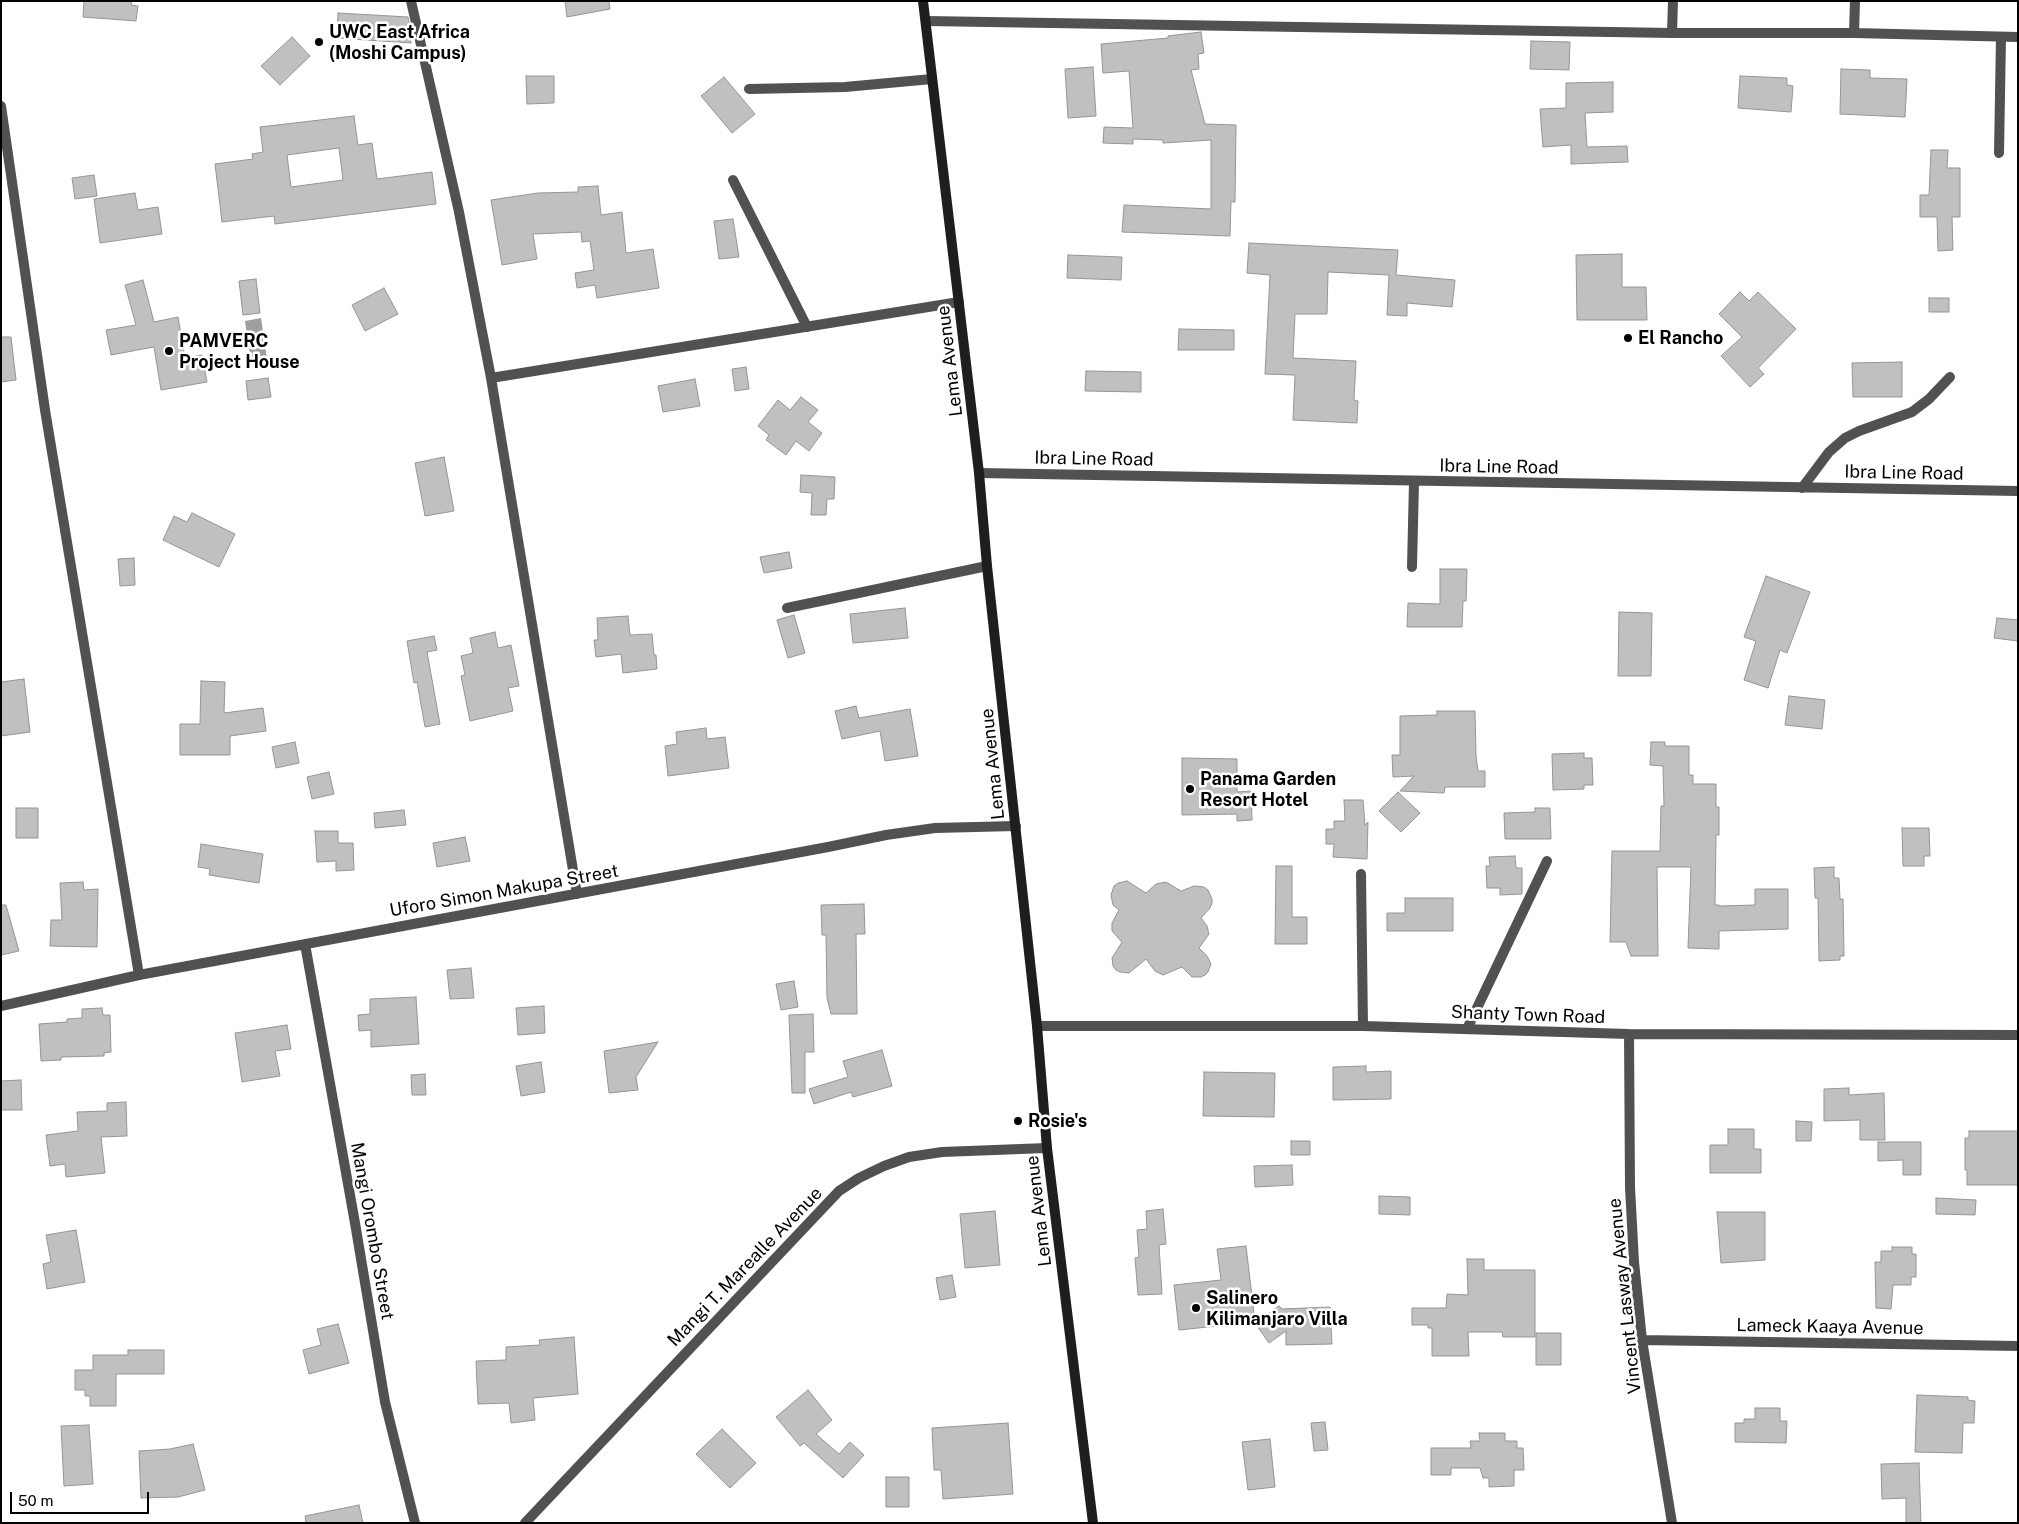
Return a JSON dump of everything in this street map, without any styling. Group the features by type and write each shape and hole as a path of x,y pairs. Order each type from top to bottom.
{"main road":[{"name":"Lema Avenue","path":"923,1 979,473 987,566 1037,1026 1047,1148 1093,1523"}],"street":[{"path":"411,1 459,212 491,378 577,894"},
{"path":"1672,33 1673,1"},
{"path":"1854,33 1855,1"},
{"path":"926,21 1672,33 1854,33 2018,37"},
{"path":"1999,153 2001,37"},
{"path":"749,89 845,87 932,80"},
{"path":"1,106 45,410 140,976"},
{"path":"733,180 807,326"},
{"path":"491,378 959,302"},
{"path":"1802,488 1828,452 1844,438 1875,425 1898,419 1912,412 1929,399 1950,377"},
{"name":"Ibra Line Road","path":"979,473 2018,491"},
{"path":"1412,567 1414,482"},
{"path":"787,608 987,566"},
{"name":"Uforo Simon Makupa Street","path":"1,1006 140,976 304,944 886,835 935,828 1016,826"},
{"path":"1467,1029 1548,861"},
{"path":"1360,874 1363,1026"},
{"name":"Mangi Orombo Street","path":"304,944 355,1223 385,1402 415,1523"},
{"name":"Shanty Town Road","path":"1037,1026 1363,1026 1629,1034 2018,1035"},
{"name":"Vincent Lasway Avenue","path":"1629,1034 1630,1187 1634,1262 1642,1340 1672,1523"},
{"name":"Mangi T. Marealle Avenue","path":"525,1523 840,1191 859,1178 884,1166 908,1158 942,1152 1047,1148"},
{"name":"Lameck Kaaya Avenue","path":"1642,1340 2018,1346"}],"shaded area":[{"path":"261,318 267,359 251,362 245,321"}],"building":[{"path":"84,1 132,1 131,5 138,6 136,21 83,17"},
{"path":"565,1 609,1 610,9 567,17"},
{"path":"338,13 408,17 411,43 337,38"},
{"path":"1201,32 1204,53 1198,54 1199,69 1191,70 1205,124 1236,125 1235,202 1231,202 1230,236 1122,232 1124,205 1211,209 1211,140 1163,143 1163,140 1133,139 1133,144 1103,143 1104,127 1133,128 1129,71 1103,73 1101,44 1168,38 1168,36"},
{"path":"292,37 310,56 280,85 261,66"},
{"path":"1531,41 1570,42 1569,70 1530,69"},
{"path":"1093,67 1096,116 1068,118 1065,69"},
{"path":"1841,69 1870,70 1870,78 1907,79 1905,117 1840,114"},
{"path":"526,76 554,76 554,103 527,104"},
{"path":"1740,76 1787,78 1787,85 1793,86 1791,112 1738,108"},
{"path":"724,77 755,114 732,133 701,96"},
{"path":"1613,82 1613,112 1585,113 1587,147 1627,146 1628,162 1571,164 1571,145 1543,147 1540,109 1566,108 1566,83"},
{"path":"354,116 358,145 372,143 377,179 432,172 436,204 275,224 274,216 222,222 215,164 253,159 252,154 263,152 260,127","holes":["339,148 343,180 291,187 287,155"]},
{"path":"1931,150 1948,150 1947,168 1960,168 1960,217 1952,217 1953,250 1938,251 1937,217 1920,217 1920,195 1929,195"},
{"path":"94,175 97,196 75,199 72,178"},
{"path":"598,186 601,215 622,212 626,253 653,249 659,288 597,298 595,285 577,288 575,273 594,270 590,241 582,242 581,232 533,234 537,259 502,265 491,200 538,193 578,192 578,187"},
{"path":"135,193 138,210 158,207 162,234 100,243 94,199"},
{"path":"733,219 739,257 719,259 714,221"},
{"path":"1249,243 1398,250 1396,275 1455,280 1452,307 1407,303 1407,316 1387,315 1389,275 1328,272 1327,314 1295,314 1293,358 1356,361 1354,400 1358,401 1357,423 1293,420 1295,375 1265,374 1270,275 1247,273"},
{"path":"1622,254 1622,287 1646,287 1647,320 1577,320 1576,255"},
{"path":"1068,255 1122,257 1121,280 1067,278"},
{"path":"256,279 260,313 243,315 239,281"},
{"name":"PAMVERC Project House","path":"143,280 154,322 178,317 185,358 202,355 207,382 161,390 154,347 111,355 106,330 136,325 125,285"},
{"path":"384,288 398,314 365,331 352,305"},
{"path":"1740,292 1749,301 1758,292 1796,329 1758,368 1764,374 1750,387 1721,356 1742,337 1719,314"},
{"path":"1929,298 1949,298 1949,312 1929,312"},
{"path":"1179,329 1234,330 1234,350 1178,350"},
{"path":"1,337 11,337 16,380 1,382"},
{"path":"1902,362 1902,397 1853,397 1852,363"},
{"path":"746,367 749,389 735,391 732,369"},
{"path":"1086,371 1141,372 1141,392 1085,391"},
{"path":"268,378 271,397 248,400 246,381"},
{"path":"695,379 700,406 663,412 658,386"},
{"path":"801,397 818,410 808,422 822,433 809,451 796,441 786,455 766,440 769,435 758,426 778,400 790,410"},
{"path":"444,457 454,511 425,516 415,463"},
{"path":"801,475 835,477 834,499 827,499 826,515 811,515 812,493 800,492"},
{"path":"192,513 235,534 219,567 163,540 174,516 187,522"},
{"path":"789,552 792,568 764,573 760,557"},
{"path":"134,558 135,585 120,586 118,559"},
{"path":"1440,569 1467,569 1466,601 1463,601 1462,627 1407,627 1408,603 1440,604"},
{"path":"1766,576 1810,592 1787,653 1780,650 1768,688 1744,680 1756,641 1744,637"},
{"path":"905,608 908,638 853,643 850,614"},
{"path":"1619,612 1652,613 1651,676 1618,676"},
{"path":"794,615 805,653 788,658 777,620"},
{"path":"628,616 630,635 652,634 657,669 623,673 621,654 596,657 594,640 598,640 597,618"},
{"path":"1997,618 2018,620 2018,641 1994,638"},
{"path":"495,632 498,648 511,645 519,686 508,688 513,711 470,721 461,676 465,675 461,656 473,653 470,638"},
{"path":"434,636 437,650 427,652 440,724 425,727 417,682 414,683 407,641"},
{"path":"24,679 30,732 1,736 1,682"},
{"path":"201,681 225,682 224,713 263,708 266,731 230,736 230,755 180,755 180,724 200,724"},
{"path":"1789,696 1825,700 1822,729 1785,725"},
{"path":"856,706 859,718 910,709 918,756 885,761 880,731 842,739 835,711"},
{"path":"1437,711 1475,711 1476,756 1478,771 1485,771 1485,787 1445,787 1444,793 1400,791 1414,776 1393,777 1392,755 1400,755 1400,716 1437,715"},
{"path":"706,728 707,739 725,737 729,768 668,776 665,746 677,744 676,732"},
{"path":"295,742 299,763 276,768 272,747"},
{"path":"1651,742 1665,742 1665,746 1689,746 1689,775 1693,775 1693,784 1716,784 1716,807 1719,807 1719,835 1716,835 1715,905 1755,905 1755,889 1788,889 1788,929 1719,931 1719,949 1688,948 1691,867 1657,867 1658,956 1631,956 1626,942 1610,942 1612,851 1660,851 1661,806 1664,806 1663,766 1650,765"},
{"path":"1584,753 1584,758 1592,758 1593,785 1584,785 1584,789 1553,790 1552,754"},
{"path":"1182,758 1237,759 1237,792 1251,791 1252,820 1237,821 1237,814 1182,815"},
{"path":"329,772 334,794 312,799 307,777"},
{"path":"1398,792 1420,813 1401,832 1379,811"},
{"path":"1344,800 1363,800 1365,825 1368,822 1367,859 1333,857 1334,844 1326,844 1326,829 1334,829 1334,821 1345,821"},
{"path":"16,808 38,808 38,838 16,838"},
{"path":"1535,808 1550,808 1551,839 1505,839 1504,813 1535,812"},
{"path":"404,810 406,825 375,828 374,813"},
{"path":"1902,828 1929,828 1930,856 1924,856 1924,866 1903,866"},
{"path":"315,831 338,831 338,843 353,843 354,870 336,871 336,861 317,862"},
{"path":"465,837 470,861 437,867 433,843"},
{"path":"201,844 263,854 259,883 209,875 210,869 198,867"},
{"path":"1515,856 1516,868 1522,868 1522,894 1500,895 1500,888 1487,888 1486,866 1490,866 1489,857"},
{"path":"1276,866 1292,866 1292,917 1307,917 1307,944 1275,944"},
{"path":"1834,867 1834,878 1839,878 1840,899 1843,899 1844,956 1840,956 1840,960 1819,961 1818,898 1815,898 1814,868"},
{"path":"1127,881 1146,893 1156,884 1166,882 1181,891 1194,886 1204,887 1208,890 1212,903 1201,918 1207,926 1209,934 1199,948 1207,956 1211,964 1205,975 1192,977 1182,967 1163,975 1155,971 1146,959 1129,973 1116,970 1113,966 1112,958 1122,942 1112,931 1112,923 1119,910 1113,905 1111,895 1114,886"},
{"path":"83,882 84,890 98,889 97,947 50,946 51,920 62,920 60,883"},
{"path":"1405,898 1453,898 1453,931 1387,931 1387,913 1405,913"},
{"path":"864,904 865,934 856,934 857,1014 831,1014 827,998 826,935 822,935 821,905"},
{"path":"1,905 6,905 19,951 1,955"},
{"path":"471,968 474,998 450,999 447,970"},
{"path":"794,981 798,1007 781,1010 776,984"},
{"path":"416,997 419,1044 371,1047 371,1030 359,1031 358,1015 370,1014 370,999"},
{"path":"544,1006 545,1033 518,1035 516,1008"},
{"path":"102,1008 103,1015 110,1015 111,1052 104,1053 104,1056 61,1057 61,1060 41,1061 39,1024 67,1022 67,1019 82,1018 82,1009"},
{"path":"813,1014 814,1052 805,1052 805,1093 792,1093 789,1015"},
{"path":"287,1025 291,1049 275,1051 280,1076 242,1082 235,1033"},
{"path":"658,1042 636,1077 638,1090 609,1093 604,1051"},
{"path":"882,1050 892,1086 853,1097 851,1092 814,1104 809,1089 848,1077 843,1061"},
{"path":"541,1062 545,1092 521,1096 516,1066"},
{"path":"1366,1066 1366,1072 1391,1071 1391,1099 1333,1100 1333,1067"},
{"path":"1204,1072 1275,1073 1274,1117 1203,1116"},
{"path":"425,1074 426,1095 412,1095 411,1075"},
{"path":"21,1080 22,1110 1,1110 1,1081"},
{"path":"1849,1088 1849,1095 1884,1093 1885,1140 1860,1140 1860,1120 1824,1121 1824,1089"},
{"path":"126,1102 127,1136 101,1137 105,1173 66,1177 65,1164 50,1166 46,1135 78,1131 77,1112 107,1111 107,1103"},
{"path":"1796,1121 1812,1122 1811,1141 1796,1141"},
{"path":"1728,1129 1754,1129 1754,1149 1761,1149 1761,1173 1710,1173 1710,1145 1728,1145"},
{"path":"1969,1131 2018,1131 2018,1185 1967,1185 1965,1138 1969,1138"},
{"path":"1291,1141 1310,1141 1310,1155 1291,1155"},
{"path":"1878,1142 1921,1142 1921,1175 1903,1175 1903,1160 1878,1161"},
{"path":"1292,1165 1293,1185 1255,1187 1254,1166"},
{"path":"1379,1196 1410,1197 1410,1215 1379,1214"},
{"path":"1936,1198 1976,1200 1975,1215 1936,1214"},
{"path":"1163,1209 1166,1244 1159,1245 1162,1294 1138,1295 1135,1258 1139,1257 1137,1230 1147,1229 1146,1211"},
{"path":"995,1211 1000,1265 965,1268 960,1214"},
{"path":"1717,1212 1765,1212 1765,1260 1721,1263"},
{"path":"76,1230 85,1282 47,1289 43,1264 51,1262 46,1235"},
{"path":"1246,1246 1255,1322 1179,1330 1174,1285 1221,1280 1217,1249"},
{"path":"1892,1247 1912,1247 1912,1254 1916,1254 1916,1277 1911,1277 1911,1285 1893,1285 1891,1309 1876,1308 1875,1262 1881,1262 1881,1251 1892,1251"},
{"path":"1467,1259 1484,1259 1484,1270 1535,1270 1535,1337 1503,1337 1502,1332 1468,1332 1469,1356 1432,1356 1432,1328 1428,1328 1428,1325 1412,1325 1412,1308 1446,1308 1447,1294 1468,1295"},
{"path":"952,1275 956,1297 940,1300 936,1278"},
{"path":"1279,1306 1282,1309 1330,1307 1332,1344 1286,1345 1286,1331 1269,1343 1255,1323"},
{"path":"338,1324 349,1363 309,1374 303,1350 321,1345 317,1329"},
{"path":"1536,1333 1561,1333 1561,1365 1536,1365"},
{"path":"574,1337 578,1394 533,1398 535,1420 511,1423 509,1403 478,1404 476,1361 506,1360 506,1347 540,1345 539,1340"},
{"path":"128,1350 164,1350 164,1374 116,1374 116,1406 90,1406 90,1396 85,1396 85,1390 75,1390 75,1370 93,1370 93,1355 128,1355"},
{"path":"808,1390 832,1420 816,1434 839,1454 850,1442 864,1455 843,1478 804,1443 800,1446 776,1417"},
{"path":"1917,1395 1968,1397 1968,1400 1975,1401 1974,1423 1963,1423 1962,1453 1915,1452"},
{"path":"1755,1408 1780,1408 1780,1421 1787,1421 1786,1443 1735,1442 1735,1423 1744,1423 1744,1419 1755,1419"},
{"path":"1325,1422 1328,1450 1314,1451 1311,1423"},
{"path":"1008,1423 1013,1494 943,1499 941,1470 934,1470 932,1428"},
{"path":"89,1425 93,1484 64,1486 61,1426"},
{"path":"722,1429 756,1463 730,1488 696,1454"},
{"path":"1479,1433 1505,1433 1505,1441 1517,1441 1517,1448 1523,1448 1524,1470 1514,1470 1514,1486 1489,1487 1489,1478 1483,1478 1480,1468 1451,1468 1451,1475 1431,1475 1431,1448 1471,1448 1470,1441 1480,1441"},
{"path":"1270,1439 1275,1487 1248,1490 1242,1442"},
{"path":"193,1444 205,1490 178,1497 141,1498 139,1451 170,1449"},
{"path":"1919,1463 1921,1523 1906,1523 1906,1498 1882,1499 1881,1464"},
{"path":"886,1477 909,1477 909,1507 886,1507"},
{"path":"359,1505 363,1523 306,1523 305,1516"}],"place":[{"name":"UWC East Africa (Moshi Campus)","path":"319,42"},
{"name":"El Rancho","path":"1628,338"},
{"name":"PAMVERC Project House","path":"169,351"},
{"name":"Panama Garden Resort Hotel","path":"1190,789"},
{"name":"Rosie's","path":"1018,1121"},
{"name":"Salinero Kilimanjaro Villa","path":"1196,1308"}]}
